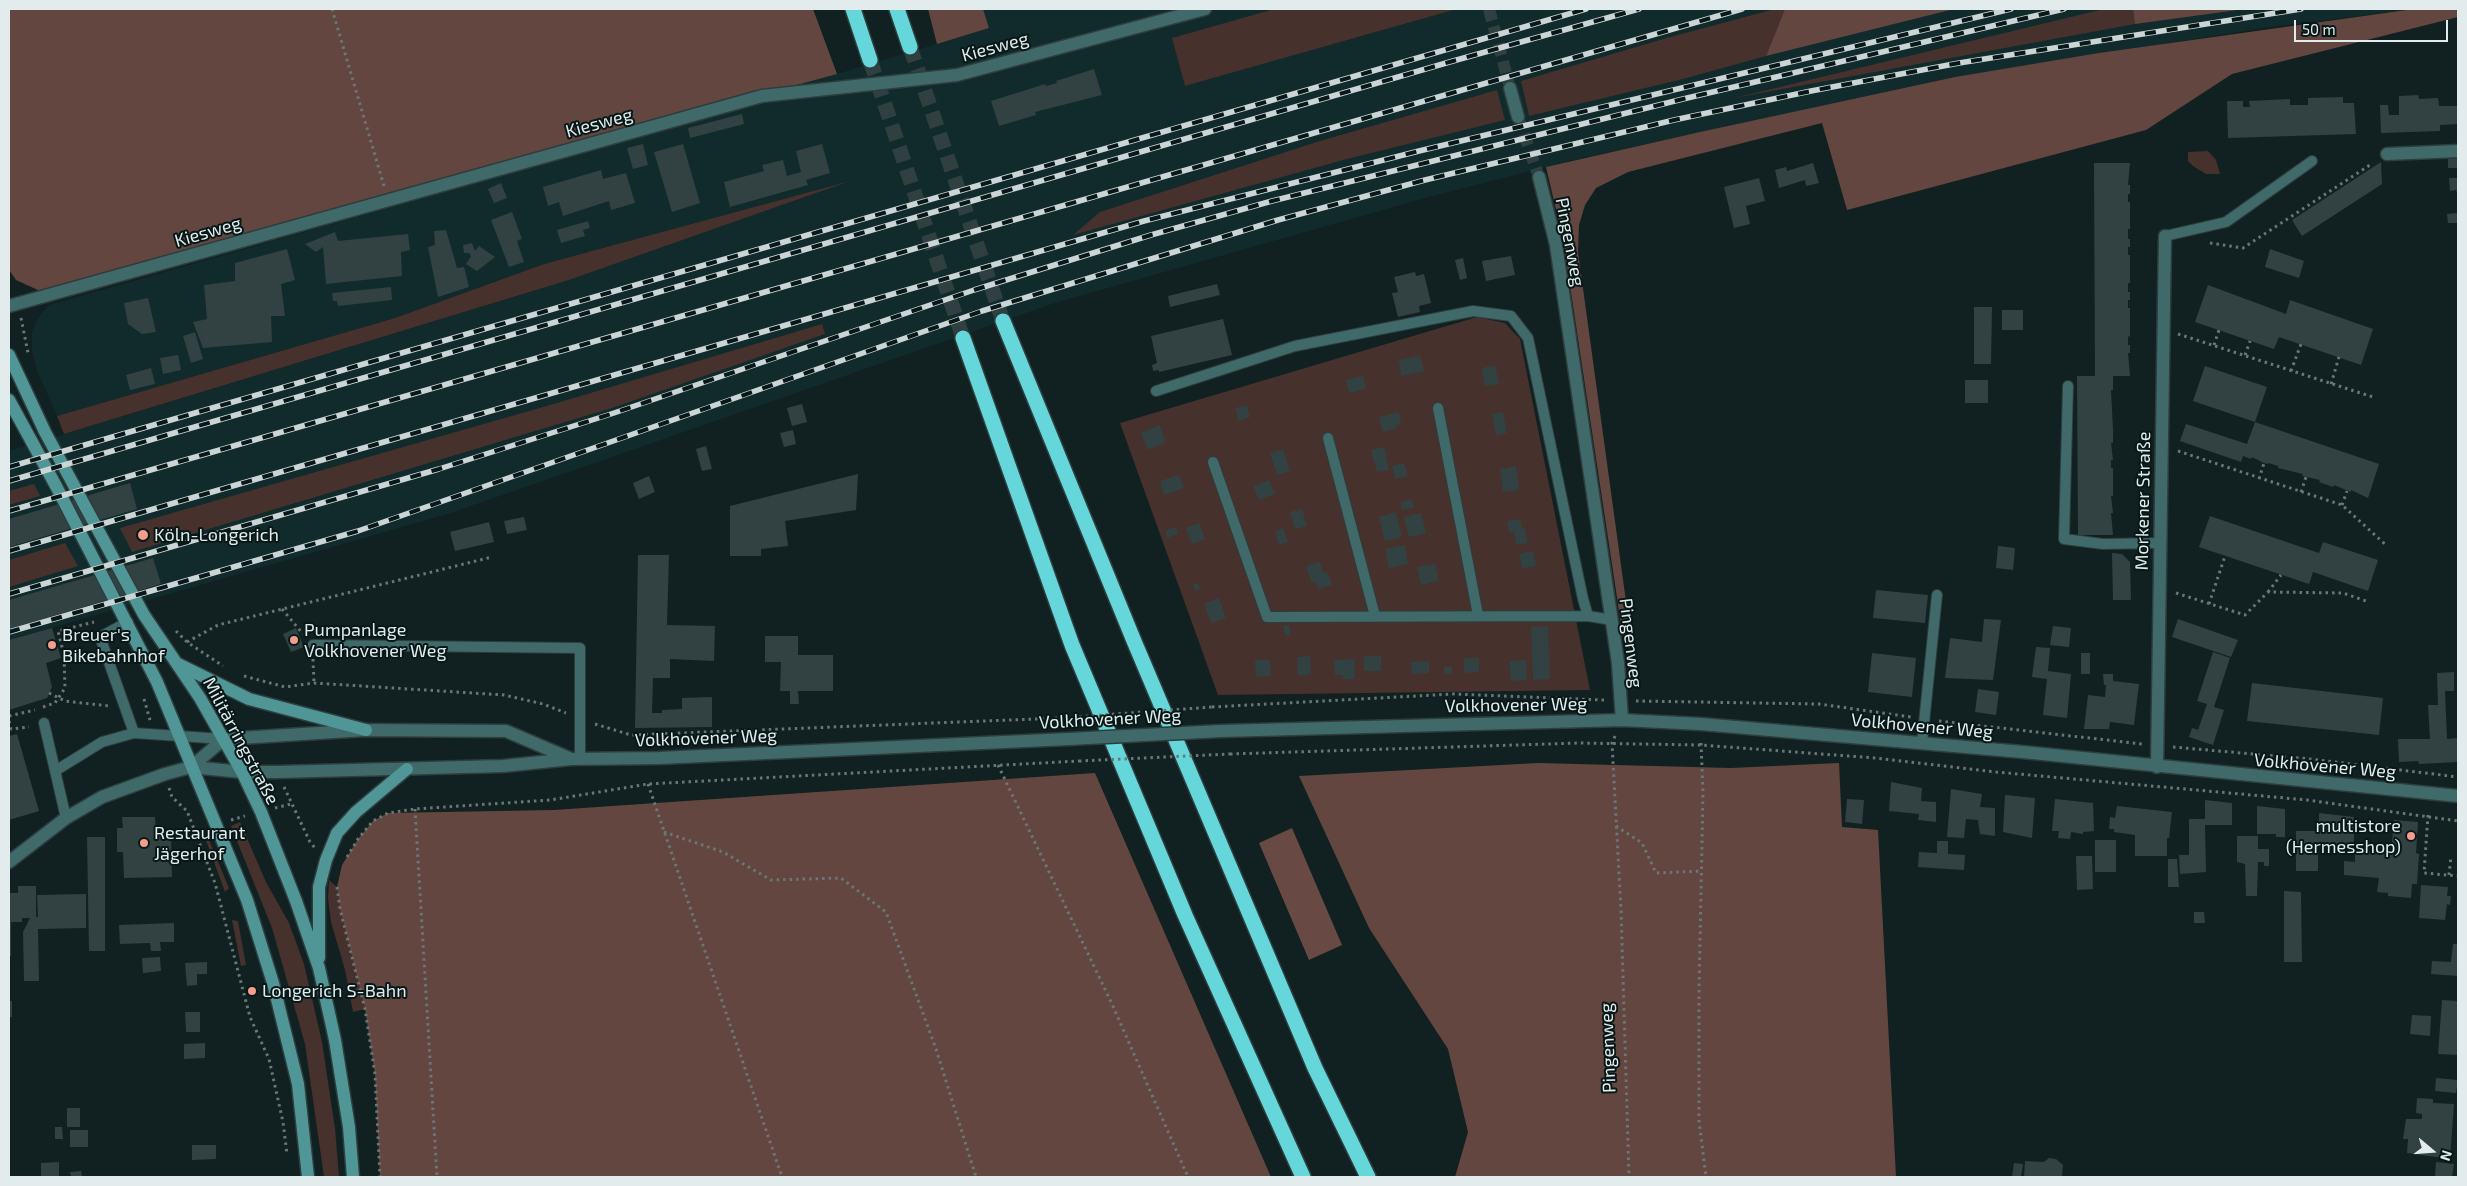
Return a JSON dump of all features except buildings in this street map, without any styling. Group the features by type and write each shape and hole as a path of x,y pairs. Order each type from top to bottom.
{"highway":[{"path":"854,9 870,60"},
{"path":"897,9 910,47"},
{"path":"1003,321 1138,650 1303,1041 1368,1177"},
{"path":"963,338 1072,645 1185,915 1303,1177"}],"main road":[{"name":"Militärringstraße","path":"9,355 45,432 144,616 176,662 224,739 242,772 296,901 319,968 334,1040 349,1127 353,1177"},
{"path":"9,400 128,622 157,682 247,900 274,984 298,1084 308,1177"},
{"path":"176,662 249,699 366,730"},
{"path":"319,968 319,887 326,860 337,833 356,812 407,769"}],"street":[{"name":"Kiesweg","path":"9,306 762,96 957,75 1205,9"},
{"path":"1510,88 1518,118"},
{"path":"2387,154 2458,151"},
{"name":"Pingenweg","path":"1539,177 1556,245 1612,620 1622,720"},
{"name":"Morkener Straße","path":"2157,767 2165,236"},
{"name":"Volkhovener Weg","path":"192,767 242,772 503,766 575,759 669,757 1221,731 1622,720 1701,724 1922,744 2458,796"},
{"name":"Volkhovener Weg","path":"224,739 366,730 506,731 575,759"},
{"path":"9,862 66,818 102,797 165,774 192,767 224,739"}],"lane":[{"path":"2165,236 2226,222 2312,161"},
{"path":"1156,391 1295,346 1473,311 1511,316 1528,338 1588,616"},
{"path":"2068,386 2064,539 2103,544 2160,543"},
{"path":"1438,408 1478,615"},
{"path":"1328,438 1376,616"},
{"path":"1213,462 1268,617 1478,615 1588,616 1612,620"},
{"path":"1922,744 1937,596"},
{"path":"128,622 100,637 134,734"},
{"path":"313,645 580,648 580,719 575,759"},
{"path":"44,723 66,818"},
{"path":"55,771 102,742 134,734 224,739"}],"path":[{"path":"332,9 388,199"},
{"path":"2204,242 2243,248 2387,154"},
{"path":"2163,329 2372,397"},
{"path":"2214,345 2219,330"},
{"path":"2245,355 2250,341"},
{"path":"2291,370 2301,344"},
{"path":"2331,384 2339,357"},
{"path":"2162,446 2342,505 2386,545"},
{"path":"2260,479 2264,463"},
{"path":"2301,492 2306,477"},
{"path":"2342,505 2347,491"},
{"path":"2210,604 2225,556"},
{"path":"228,670 187,642 218,625 492,557"},
{"path":"2160,588 2245,614 2268,592 2281,575"},
{"path":"2268,592 2342,593 2366,602"},
{"path":"282,609 313,645 314,683"},
{"path":"9,716 52,705 65,688 66,673 58,631 78,625"},
{"path":"238,673 256,681 285,687 314,683 504,695 543,704 580,719 631,735 1060,718 1212,707 1453,694 1818,704 1925,719 2458,776"},
{"path":"49,693 65,700 116,707 123,702"},
{"path":"144,698 151,735"},
{"name":"Pingenweg","path":"1622,720 1612,743 1622,920 1629,1177"},
{"path":"9,721 12,729 44,723"},
{"path":"1701,724 1703,792 1699,1121 1706,1177"},
{"path":"291,804 310,842 326,860 342,865 358,839 373,822 388,813 415,809 550,800 648,784 1343,749 1612,743 1701,745 1875,758 1996,772 2307,800 2458,820"},
{"path":"998,765 1112,1004 1188,1177"},
{"path":"165,774 172,797 187,811 215,883 250,1017 269,1058 283,1122 287,1158"},
{"path":"648,784 782,1177"},
{"path":"415,809 437,1177"},
{"path":"2428,815 2424,873 2458,876"},
{"path":"1616,826 1642,843 1656,872 1702,871"},
{"path":"664,832 723,852 771,880 841,878 886,912 936,1049 976,1177"},
{"path":"2450,875 2451,856"},
{"path":"339,880 337,887 340,909 365,1010 375,1074 380,1177"}],"shaded area":[{"path":"9,9 813,9 837,74 40,291 16,280 9,270"},
{"path":"928,9 983,9 989,28 937,44"},
{"path":"983,9 1274,9 1173,38 1185,86 1457,9 2414,9 2270,27 1955,77 1582,158 1429,197 1055,303 451,513 9,640 9,451 569,280 840,184 544,264 395,318 57,416 36,368 32,350 32,332 38,318 49,305 759,102 767,91 837,74 989,28"},
{"path":"1274,9 1457,9 1185,86 1172,38"},
{"path":"1775,9 1785,9 1766,56 1683,79 1529,116 1521,81 1670,37"},
{"path":"1785,9 1954,9 1766,56"},
{"path":"2104,9 2133,9 2135,24 1734,98"},
{"path":"2133,9 2245,9 2135,24"},
{"path":"2414,9 2458,9 2458,17 2232,74 2146,130 1847,210 1822,123 1628,172 1596,188 1585,205 1579,225 1578,252 1628,616 1624,644 1563,239 1546,167 1955,77 2099,53"},
{"path":"1497,90 1505,120 1347,159 1073,235 1100,212 1320,141"},
{"path":"2208,151 2216,160 2220,174 2206,174 2188,161 2188,152"},
{"path":"850,181 569,280 64,434 57,416 395,318 544,264"},
{"path":"1477,317 1505,323 1520,339 1590,690 1218,695 1120,423"},
{"path":"822,324 825,334 612,408 132,552 120,528 557,403"},
{"path":"34,484 40,496 9,505 9,491"},
{"path":"65,543 78,566 9,587 9,560"},
{"path":"1538,763 1731,768 1839,763 1842,827 1878,830 1896,1177 1455,1177 1468,1132 1448,1049 1369,928 1299,776"},
{"path":"1095,773 1271,1177 380,1177 375,1074 365,1009 340,909 337,887 342,865 358,839 373,821 388,813 554,810"},
{"path":"240,822 266,882 289,923 304,964 322,1042 335,1128 339,1177 324,1177 305,1044 272,928 231,826"},
{"path":"1292,828 1342,945 1309,960 1259,843"},
{"path":"204,835 207,835 229,888 225,892"},
{"path":"329,880 337,887 340,909 365,1009 353,1012 345,970 331,922 328,898"},
{"path":"232,920 238,921 246,965 241,966"}],"tunnel":[{"path":"1489,9 1510,88"},
{"path":"910,47 1003,321"},
{"path":"870,60 963,338"},
{"path":"1518,117 1539,177"}],"railway":[{"path":"9,467 1586,9"},
{"path":"9,481 1453,61 1639,9"},
{"path":"9,511 1742,9"},
{"path":"9,551 1144,221 1419,151 2011,9"},
{"path":"9,594 439,469 614,413 974,290 1151,235 1272,201 1683,99 2064,9"},
{"path":"9,632 358,531 982,311 1278,220 1425,180 1674,120 1811,91 1959,63 2301,9"}],"place":[{"name":"Köln-Longerich","path":"143,535"},
{"name":"Pumpanlage Volkhovener Weg","path":"294,640"},
{"name":"Breuer's Bikebahnhof","path":"52,645"},
{"name":"multistore (Hermesshop)","path":"2411,836"},
{"name":"Restaurant Jägerhof","path":"144,843"},
{"name":"Longerich S-Bahn","path":"252,991"}]}
